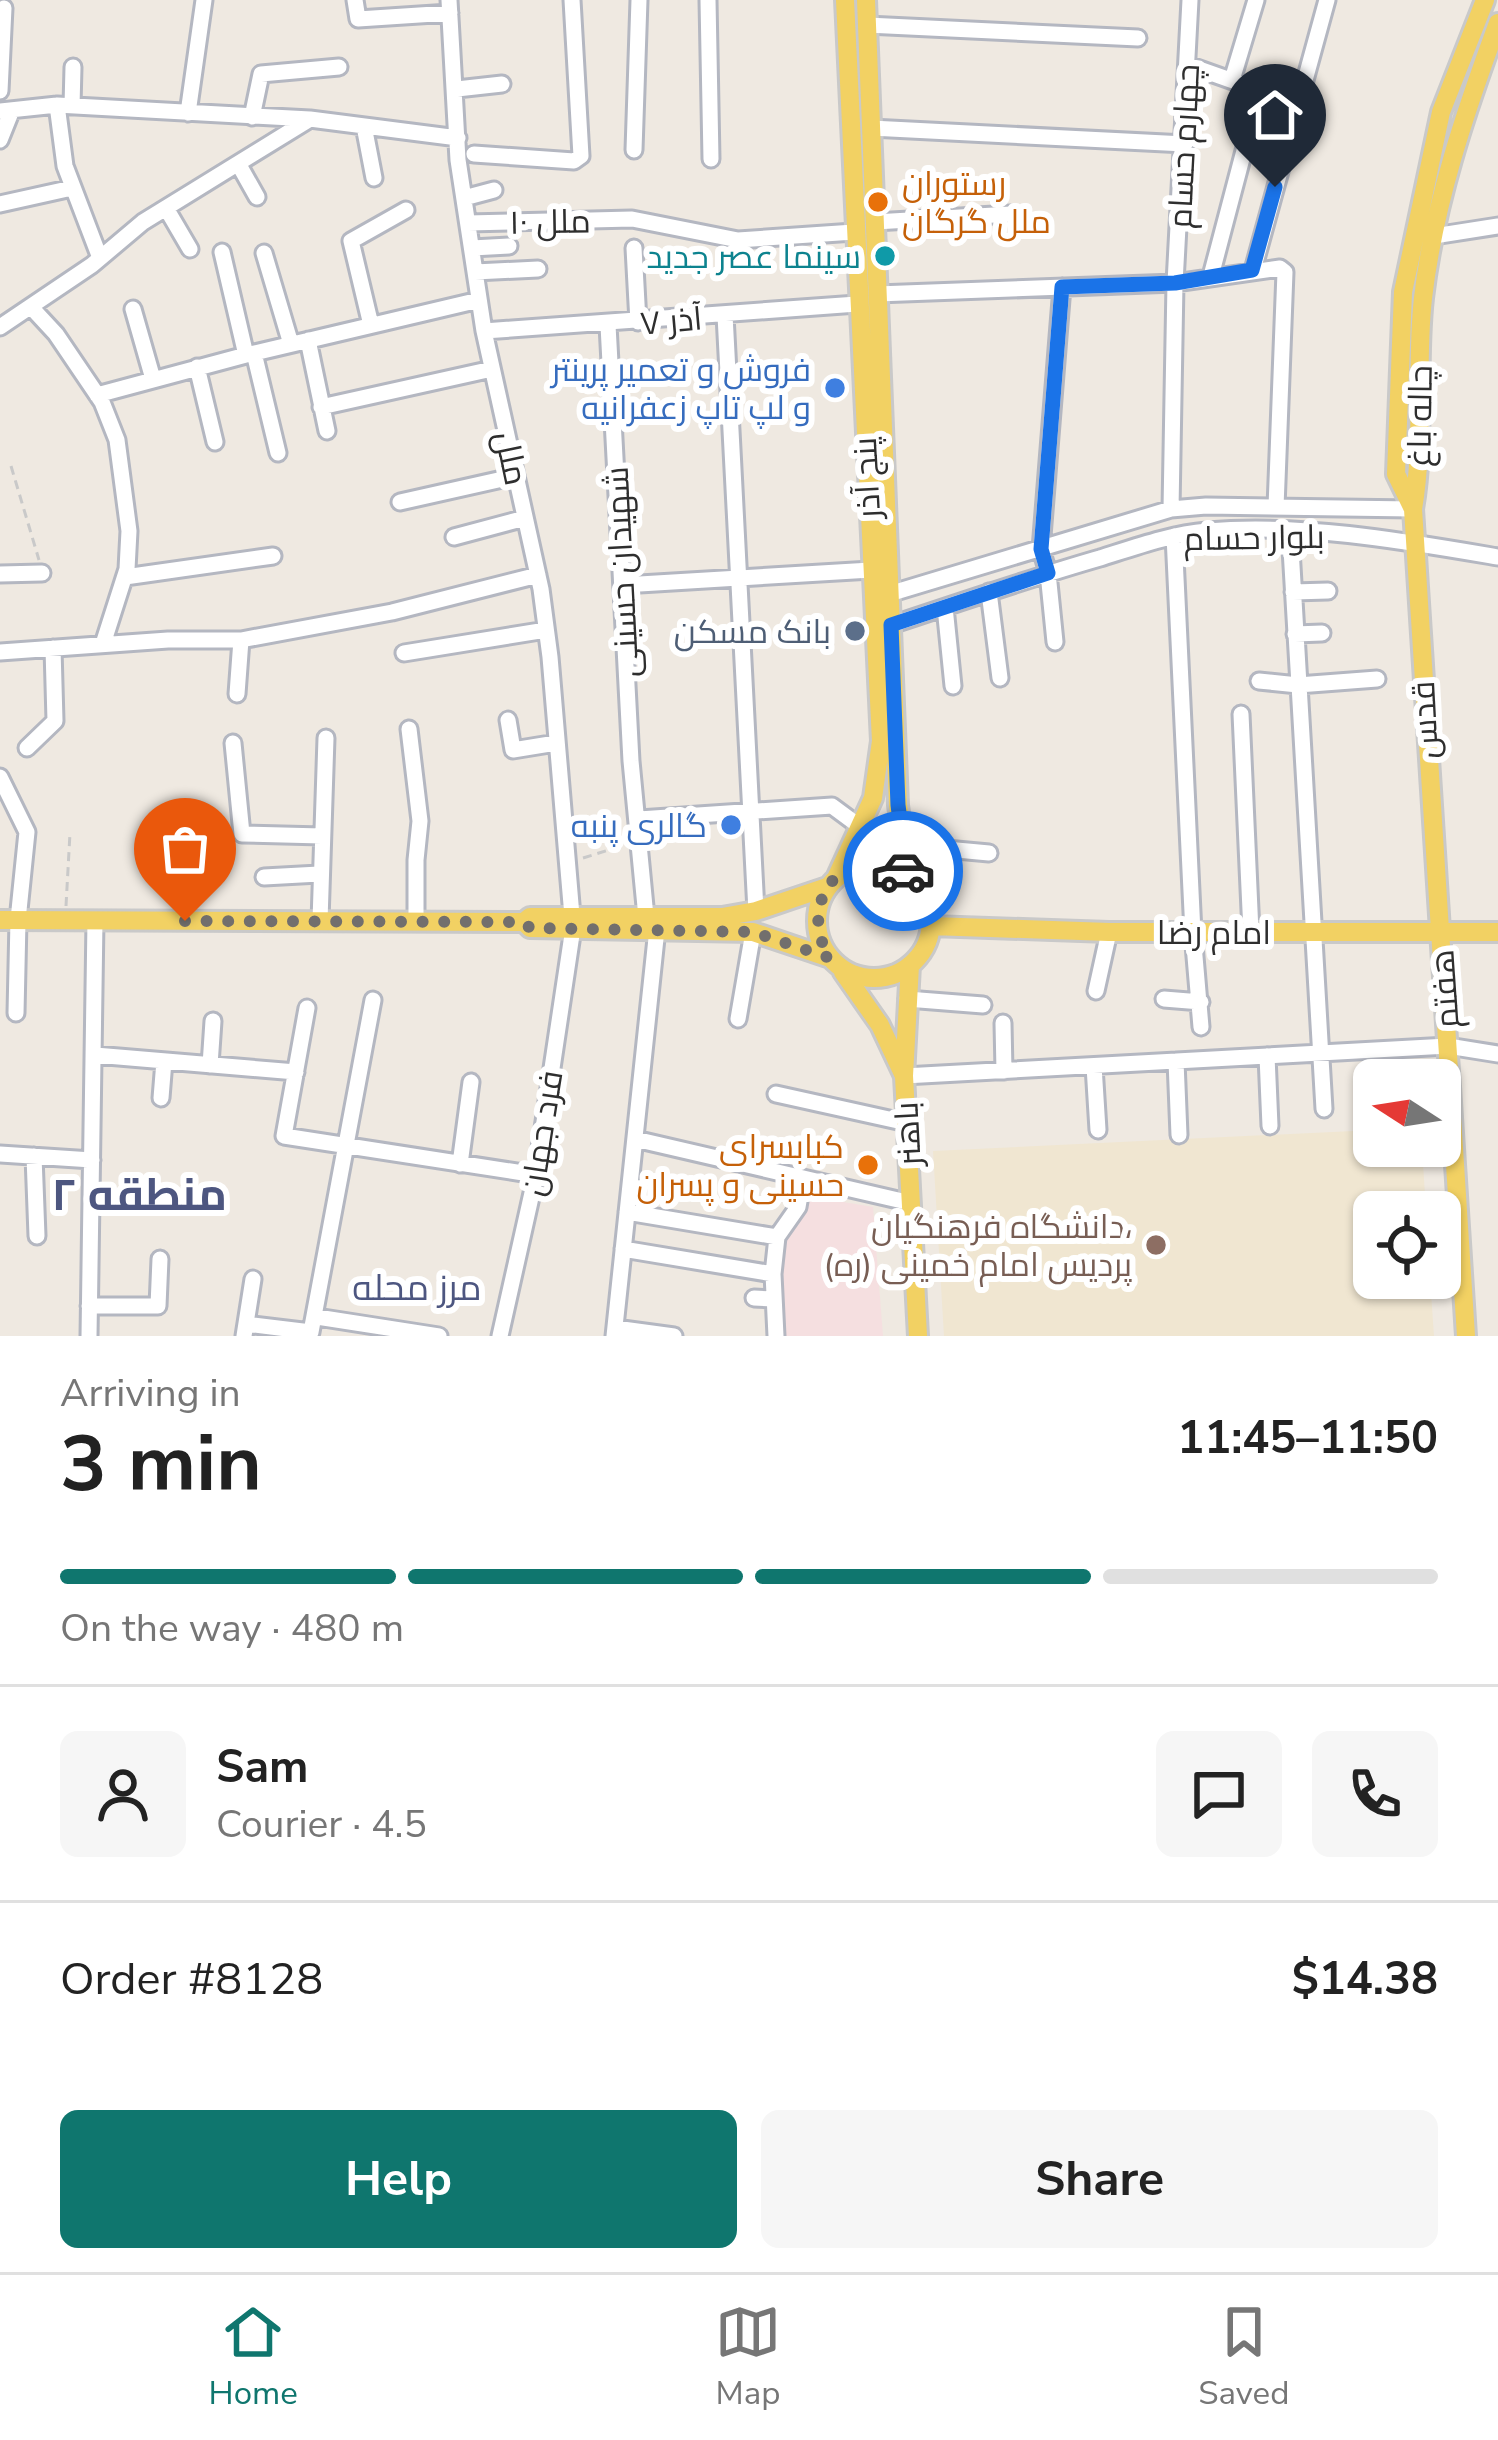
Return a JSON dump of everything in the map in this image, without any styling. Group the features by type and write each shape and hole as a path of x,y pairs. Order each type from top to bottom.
{"main road":[{"name":"پنج آذر","path":"832,882 873,798 880,741 845,0"},
{"name":"پنج آذر","path":"866,0 898,805 907,874"},
{"name":"چاله باغ","path":"1413,509 1396,474 1403,292 1441,112 1485,0"},
{"name":"چاله باغ","path":"1413,509 1420,468 1423,297 1462,120 1498,23"},
{"path":"1441,112 1462,120"},
{"name":"قدس","path":"1413,509 1440,931"},
{"path":"9,920 651,923 753,932 854,975 883,977 910,965 921,954 931,926 926,897 907,874 879,863 850,868 832,882 756,911 651,923"},
{"path":"832,882 817,916 821,945 835,963"},
{"name":"امام رضا","path":"931,926 1192,933 1498,932"},
{"name":"هفتم","path":"1440,931 1466,1336"},
{"name":"باهنر","path":"835,963 880,1025 904,1076"},
{"name":"باهنر","path":"910,965 904,1076 918,1336"}],"street":[{"path":"188,113 204,0"},
{"path":"355,0 358,19 450,7"},
{"path":"474,154 574,160 581,156 572,0"},
{"path":"634,149 639,0"},
{"path":"708,0 711,159"},
{"name":"چهارم حسام","path":"1171,509 1175,283 1190,0"},
{"path":"1232,80 1256,0"},
{"path":"1252,270 1327,0"},
{"name":"ملل","path":"450,7 458,138 479,300 546,630 572,922"},
{"path":"0,91 4,8"},
{"path":"867,26 1138,38"},
{"path":"1188,65 1298,104"},
{"path":"252,117 261,74 340,67"},
{"path":"73,68 64,105 65,166 100,258"},
{"path":"457,88 502,84"},
{"path":"1211,276 1260,90"},
{"path":"0,140 6,111 64,105 310,119 458,138"},
{"path":"0,327 143,222 310,119"},
{"path":"364,126 374,178"},
{"path":"871,128 1185,144"},
{"path":"238,165 257,197"},
{"path":"0,204 72,188"},
{"path":"464,198 494,190"},
{"path":"166,208 190,249"},
{"path":"371,325 351,241 406,210"},
{"path":"875,222 1011,214"},
{"name":"۱۰ ملل","path":"468,223 632,218 737,240 854,232"},
{"path":"1434,236 1498,226"},
{"path":"472,248 509,246"},
{"path":"634,248 638,322"},
{"path":"223,252 278,453"},
{"path":"264,253 327,431"},
{"path":"878,293 1175,283 1280,268 1285,272 1276,507"},
{"path":"475,272 538,269"},
{"path":"1055,642 1041,549 1062,287"},
{"path":"97,395 479,300"},
{"name":"آذر ۷","path":"484,331 857,304"},
{"path":"31,307 56,334 97,395 116,440 129,531 125,577 103,644"},
{"path":"133,309 153,379"},
{"path":"725,315 756,911"},
{"name":"شهیدان حسینی","path":"608,325 631,761 651,923 614,1332"},
{"path":"197,367 215,442"},
{"path":"321,406 492,369"},
{"path":"400,502 516,476"},
{"name":"بلوار حسام","path":"889,594 1171,509 1413,509"},
{"path":"454,537 525,518"},
{"name":"بلوار حسام","path":"891,625 1048,573 1174,536 1208,531 1290,532 1414,543 1498,557"},
{"path":"1290,532 1324,1109"},
{"path":"1174,536 1192,933 1201,1027"},
{"path":"125,577 273,556"},
{"path":"623,586 871,570"},
{"path":"0,574 42,573"},
{"path":"0,652 241,640 392,611 538,575"},
{"path":"1293,592 1328,591"},
{"path":"989,592 1000,678"},
{"path":"944,607 953,686"},
{"path":"404,653 546,630"},
{"path":"1295,634 1322,633"},
{"path":"237,694 241,640"},
{"path":"27,748 55,721 53,648"},
{"path":"1259,681 1298,685 1377,679"},
{"path":"1241,714 1251,932"},
{"path":"508,720 513,750 556,743"},
{"path":"409,730 420,821 416,922"},
{"path":"320,921 326,738"},
{"path":"233,742 242,834 322,836"},
{"path":"0,777 27,832 9,920 16,1012"},
{"path":"639,820 832,806 859,826"},
{"path":"903,845 989,854"},
{"path":"264,877 319,874"},
{"path":"89,1336 95,920"},
{"name":"فرد جهان","path":"500,1336 536,1175 572,922"},
{"path":"738,1018 753,932"},
{"path":"1096,991 1109,932"},
{"path":"908,999 983,1005"},
{"path":"1163,999 1201,1002"},
{"path":"253,1280 245,1330 311,1332 373,1000"},
{"path":"307,1008 284,1136 536,1175"},
{"path":"210,1065 213,1021"},
{"path":"1004,1023 1004,1071"},
{"path":"904,1076 1448,1046 1498,1054"},
{"path":"95,1055 296,1072"},
{"path":"1267,1056 1270,1126"},
{"path":"161,1098 164,1061"},
{"path":"1176,1061 1179,1135"},
{"path":"1094,1066 1098,1130"},
{"path":"460,1164 472,1082"},
{"path":"776,1094 907,1123"},
{"path":"635,1139 911,1203"},
{"path":"0,1154 92,1160"},
{"path":"34,1156 37,1236"},
{"path":"776,1336 776,1237 798,1207 803,1178"},
{"path":"627,1212 776,1237"},
{"path":"623,1250 773,1274"},
{"path":"89,1306 158,1306 160,1258"},
{"path":"754,1298 774,1299"},
{"path":"316,1317 439,1336"},
{"path":"614,1332 674,1336"}],"path":[{"path":"11,466 42,573"},
{"path":"566,863 612,849 639,820"},
{"path":"66,920 70,833"}],"shaded area":[{"name":"دانشگاه فرهنگیان، پردیس امام خمینی (ره)","path":"1353,1131 1353,1167 1423,1167 1425,1191 1353,1191 1353,1299 1431,1299 1434,1336 944,1336 933,1151"},
{"path":"808,1196 873,1207 883,1336 785,1336 780,1243"}],"way so far":[{"path":"185,921 524,922 530,928 721,929 753,932 830,958 817,930 820,901 827,887 837,876 864,864 879,863 903,871"}],"place":[{"name":"رستوران ملل گرگان","path":"878,202"},
{"name":"سینما عصر جدید","path":"885,256"},
{"name":"فروش و تعمیر پرینتر و لپ تاپ زعفرانیه","path":"835,388"},
{"name":"بانک مسکن","path":"855,631"},
{"name":"گالری پنبه","path":"731,825"},
{"name":"کبابسرای حسینی و پسران","path":"868,1165"},
{"name":"دانشگاه فرهنگیان، پردیس امام خمینی (ره)","path":"1156,1245"}],"district":[{"name":"منطقه ۲","path":"139,1194"},
{"name":"مرز محله","path":"417,1287"}],"route":[{"path":"903,871 907,874 898,805 891,625 1048,573 1041,549 1062,287 1175,283 1252,270 1275,187"}]}
